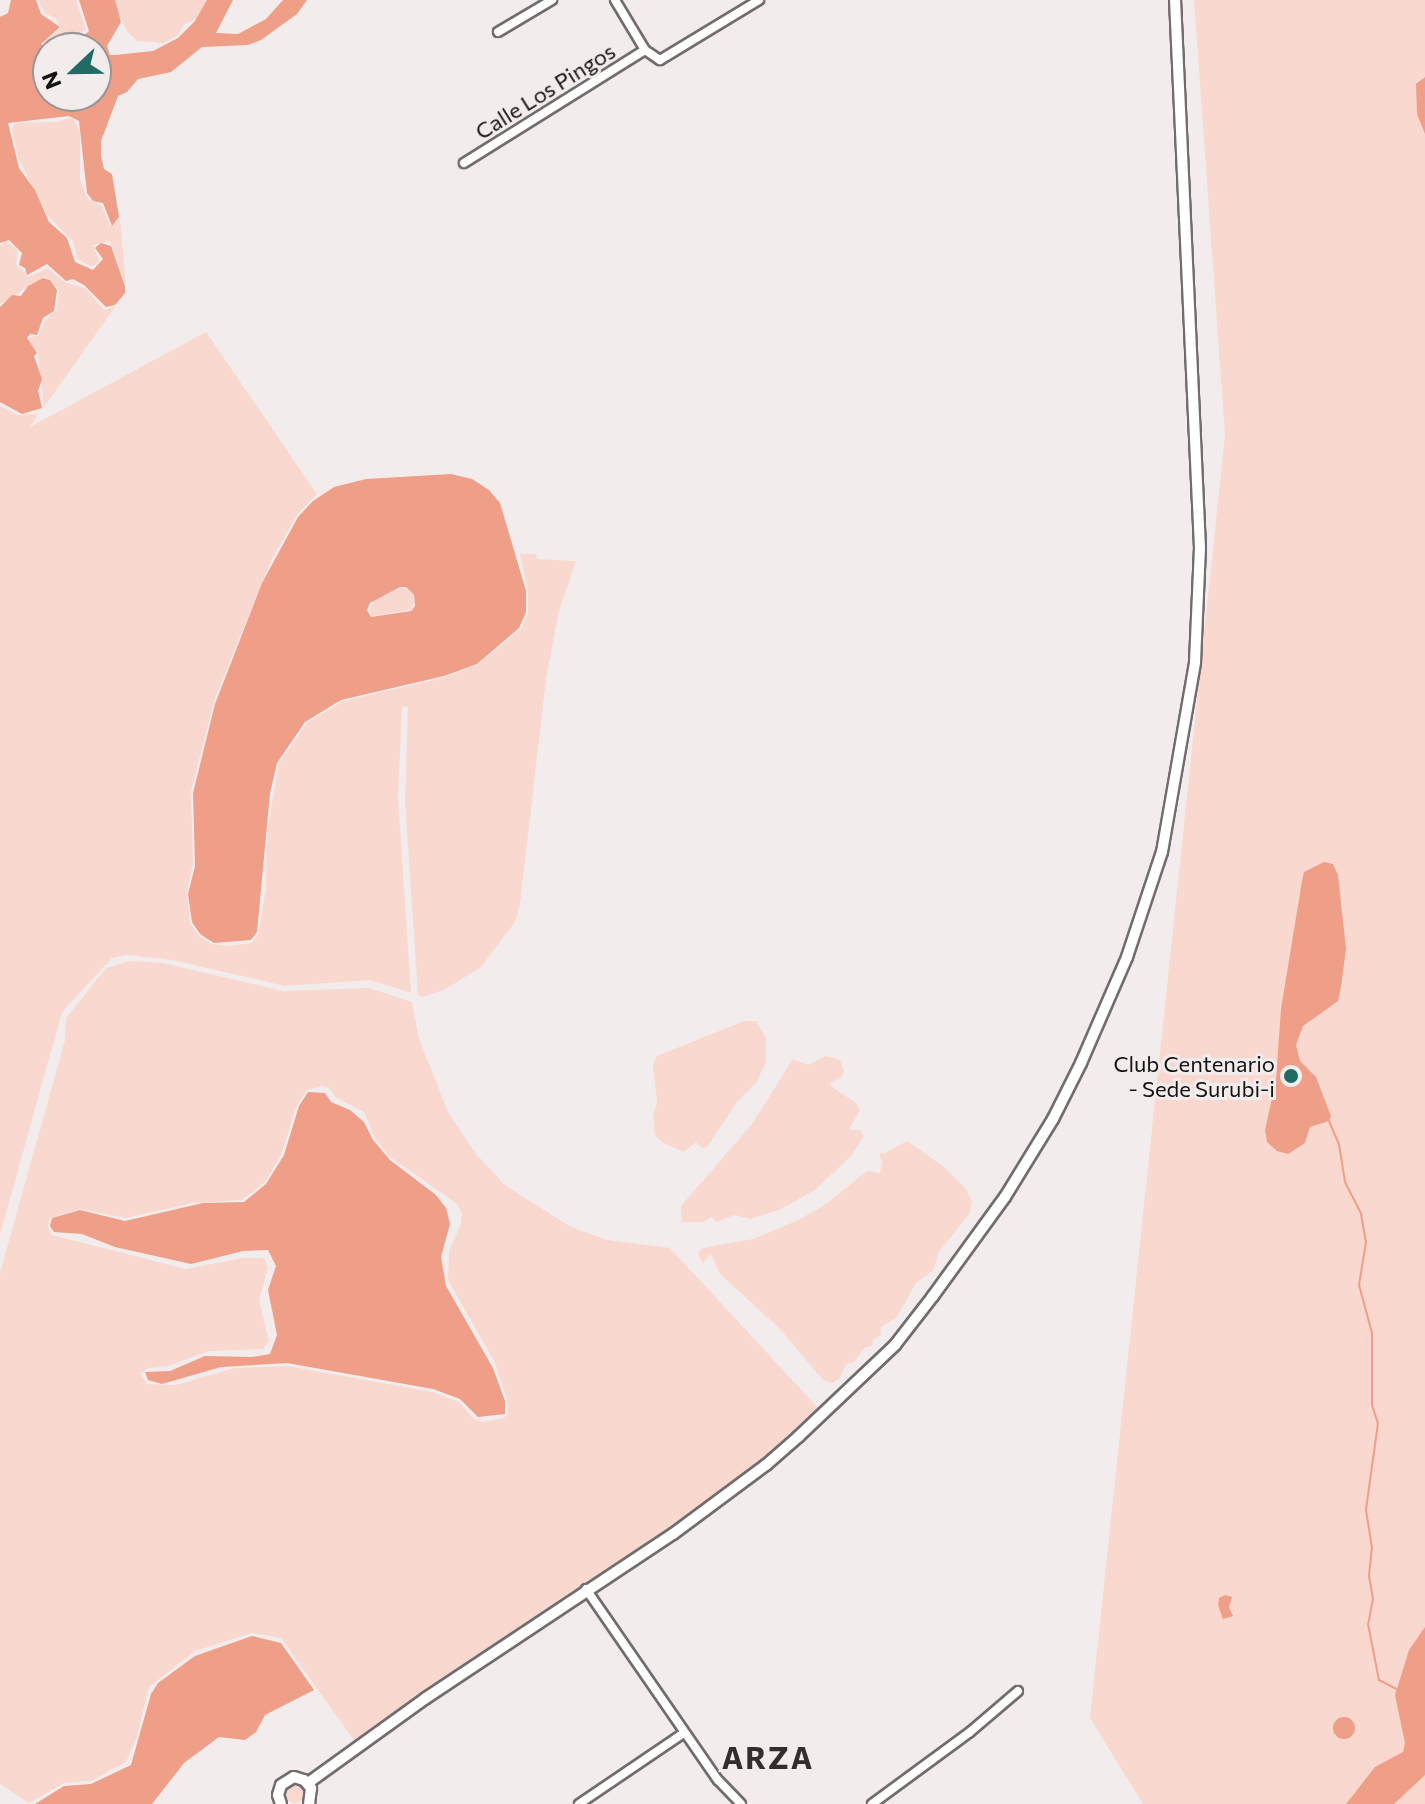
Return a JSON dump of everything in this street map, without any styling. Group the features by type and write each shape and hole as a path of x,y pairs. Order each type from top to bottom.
{"street":[{"path":"498,32 552,0"},
{"path":"615,0 645,50 660,60 759,0"},
{"path":"308,1783 586,1589 673,1534 766,1465 895,1345 1005,1197 1053,1119 1127,957 1147,903 1173,801 1195,662 1200,548 1175,0"},
{"name":"Calle Los Pingos","path":"464,163 645,50"},
{"path":"586,1589 684,1733 718,1780 741,1804"},
{"path":"872,1804 970,1732 1018,1691"},
{"path":"579,1804 684,1733"},
{"path":"281,1804 278,1790 284,1781 294,1777 308,1783 312,1794 309,1804"}],"shaded area":[{"path":"11,0 36,0 41,14 60,27 54,32 32,32 32,112 112,112 101,141 101,156 104,169 112,174 119,217 112,226 103,203 93,201 87,193 79,121 69,116 8,123 19,168 35,190 49,222 67,238 75,262 93,270 103,259 95,248 101,243 111,246 125,286 125,293 115,305 106,307 84,285 73,279 66,281 47,264 27,275 25,268 19,265 22,253 9,240 0,243 0,17 8,13"},
{"path":"38,0 76,0 86,30 56,32 61,28 56,19 45,13"},
{"path":"79,0 115,0 121,22 112,37 112,32 88,32"},
{"path":"112,0 213,0 197,19 184,24 178,35 164,43 137,41 127,31"},
{"path":"207,0 233,0 216,33 238,34 266,19 283,0 307,0 297,14 261,40 248,45 202,47 171,72 138,79 127,92 118,96 112,112 112,55 153,51 178,38 195,21"},
{"name":"Club Centenario - Sede Surubi-i","path":"1194,0 1425,0 1425,1804 1143,1804 1090,1718 1225,435"},
{"path":"1425,77 1425,134 1417,114 1416,84"},
{"path":"74,119 80,133 80,180 88,199 102,206 110,226 120,219 126,285 110,241 93,245 99,261 92,267 78,259 73,241 47,215 18,157 12,129 16,123 57,122"},
{"path":"6,241 18,250 16,264 29,277 48,268 64,282 85,288 104,310 115,307 44,407 38,352 29,343 29,337 38,336 45,321 57,309 59,291 52,280 44,277 0,304 0,245"},
{"path":"43,278 50,280 57,290 54,311 43,318 37,335 30,334 27,338 37,353 34,356 42,379 38,391 42,408 22,414 0,402 0,307 12,295 21,296 28,286"},
{"path":"206,332 317,494 297,515 271,561 215,698 191,791 193,863 187,892 190,923 200,937 212,944 229,946 251,943 258,935 266,889 267,833 279,763 307,723 343,701 442,678 477,665 521,629 528,613 528,591 520,554 536,554 537,559 576,561 559,611 546,679 520,904 515,922 481,967 444,990 422,997 418,995 405,802 408,707 402,706 398,798 411,993 370,980 285,986 172,960 127,955 112,958 62,1012 0,1235 0,406 17,415 38,414 30,427"},
{"path":"451,474 472,479 489,490 500,503 526,591 526,612 519,628 477,664 444,676 341,700 305,722 277,763 270,793 257,932 251,940 214,943 200,934 192,922 188,894 195,866 193,793 215,704 262,583 298,517 313,501 334,487 366,479","holes":["400,587 406,587 414,595 415,606 411,611 371,617 367,610 370,603"]},
{"path":"406,588 413,595 414,603 410,610 372,616 369,610 375,600"},
{"path":"1324,862 1333,864 1338,875 1346,949 1341,987 1338,1001 1303,1026 1296,1045 1300,1061 1316,1077 1331,1116 1329,1121 1310,1127 1305,1143 1288,1154 1277,1151 1267,1142 1265,1130 1276,1080 1281,1009 1302,881 1304,872"},
{"path":"130,961 163,963 283,991 369,988 412,1002 419,1039 448,1112 476,1154 506,1186 571,1227 607,1240 670,1248 819,1409 766,1460 676,1525 356,1743 281,1638 252,1633 195,1651 149,1687 137,1736 126,1762 93,1780 64,1783 29,1803 0,1784 0,1273 65,1040 66,1018 106,968","holes":["328,1087 335,1097 364,1112 375,1138 390,1157 456,1203 462,1213 461,1224 449,1251 448,1280 494,1361 507,1399 508,1413 504,1418 483,1422 474,1419 459,1402 432,1392 288,1366 234,1368 176,1385 147,1384 140,1374 148,1368 168,1366 209,1351 263,1349 269,1341 259,1301 268,1267 264,1258 243,1258 186,1269 52,1235 48,1227 50,1218 80,1209 126,1218 192,1203 242,1200 265,1182 281,1155 297,1105 307,1090"]},
{"path":"744,1021 756,1021 766,1038 766,1062 756,1083 737,1102 707,1147 703,1149 696,1142 684,1152 663,1143 655,1135 653,1116 657,1103 653,1065 657,1056"},
{"path":"826,1056 840,1060 844,1071 841,1078 830,1083 831,1086 856,1103 860,1110 849,1130 860,1130 864,1136 852,1155 815,1190 779,1210 750,1219 734,1215 717,1222 711,1217 704,1222 682,1222 681,1206 752,1124 793,1059 808,1065"},
{"path":"308,1092 325,1093 331,1102 350,1110 364,1122 373,1140 390,1160 436,1195 446,1208 450,1224 441,1257 446,1286 493,1368 505,1401 505,1414 478,1417 460,1399 433,1389 287,1363 221,1367 162,1384 148,1380 145,1372 170,1371 205,1356 252,1357 270,1354 277,1335 268,1290 276,1266 268,1250 243,1251 191,1264 115,1247 82,1234 54,1232 50,1226 52,1218 80,1210 125,1221 203,1203 244,1202 266,1184 284,1155 299,1106"},
{"path":"907,1141 944,1167 966,1189 972,1201 970,1213 938,1253 934,1270 916,1283 897,1317 881,1327 881,1335 873,1340 872,1346 864,1348 854,1362 846,1364 839,1379 832,1383 823,1380 779,1328 720,1274 711,1254 703,1263 698,1254 702,1248 753,1239 822,1207 867,1171 880,1173 882,1162 879,1153"},
{"path":"1225,1595 1232,1597 1229,1607 1233,1616 1223,1619 1218,1605 1219,1598"},
{"path":"1425,1627 1425,1775 1394,1804 1346,1804 1375,1767 1403,1752 1405,1743 1395,1695 1409,1650"},
{"path":"252,1636 281,1643 314,1690 265,1715 256,1732 245,1740 219,1737 184,1763 152,1804 35,1804 64,1786 91,1784 131,1765 151,1694 158,1683 195,1656"},
{"path":"1344,1717 1352,1720 1355,1728 1352,1736 1344,1739 1336,1736 1333,1728 1336,1720"},
{"path":"291,1785 299,1785 304,1794 302,1801 291,1803 286,1798 286,1790"}],"waterway":[{"path":"1329,1121 1339,1144 1345,1182 1361,1214 1366,1242 1359,1285 1372,1333 1372,1405 1378,1423 1366,1510 1372,1547 1369,1576 1373,1599 1368,1624 1379,1680 1397,1689"}],"place":[{"name":"Club Centenario - Sede Surubi-i","path":"1291,1076"}],"district":[{"name":"ARZA","path":"768,1757"}]}
